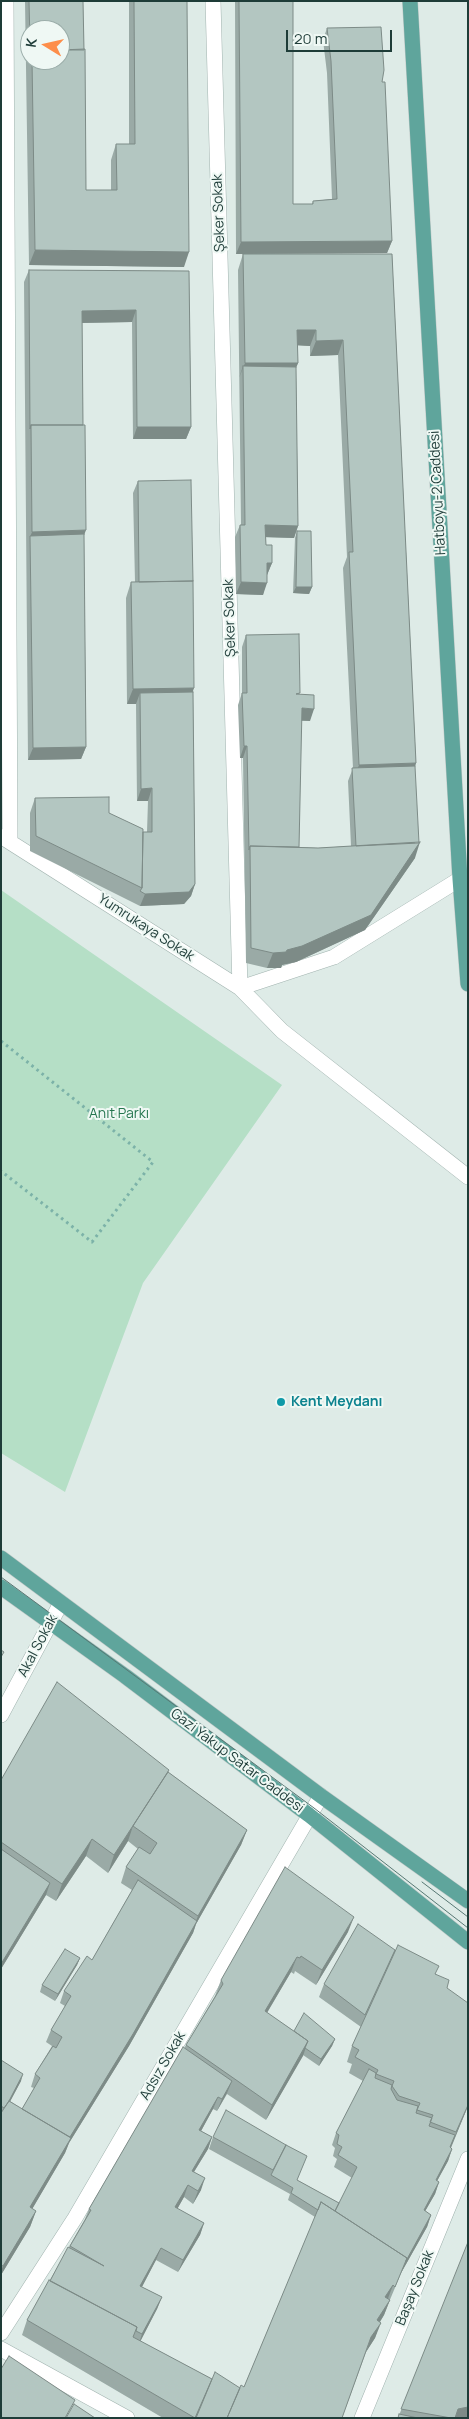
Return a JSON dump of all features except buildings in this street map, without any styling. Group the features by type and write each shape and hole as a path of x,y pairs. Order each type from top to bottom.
{"main road":[{"name":"Hatboyu-2 Caddesi","path":"410,1 460,879 468,984"},
{"name":"Gazi Yakup Satar Caddesi","path":"1,1558 321,1796 468,1901"},
{"name":"Gazi Yakup Satar Caddesi","path":"1,1588 126,1676 309,1816 468,1942"}],"street":[{"path":"6,1 6,839"},
{"name":"Şeker Sokak","path":"213,1 240,988"},
{"name":"Yumrukaya Sokak","path":"6,839 240,988 282,1031 468,1177"},
{"path":"240,988 334,957 460,879"},
{"name":"Akal Sokak","path":"1,1715 61,1603"},
{"name":"Adsız Sokak","path":"1,2334 75,2218 321,1796"},
{"name":"Başay Sokak","path":"362,2418 468,2158"},
{"path":"1,2350 128,2418"}],"path":[{"path":"1,1041 153,1162 92,1242 1,1171"}],"green space":[{"name":"Anıt Parkı","path":"1,890 282,1085 143,1283 65,1492 1,1453"}],"tram line":[{"path":"1,1577 314,1808 468,1928"},
{"path":"422,1882 468,1917"}],"place":[{"name":"Kent Meydanı","path":"281,1402"}]}
